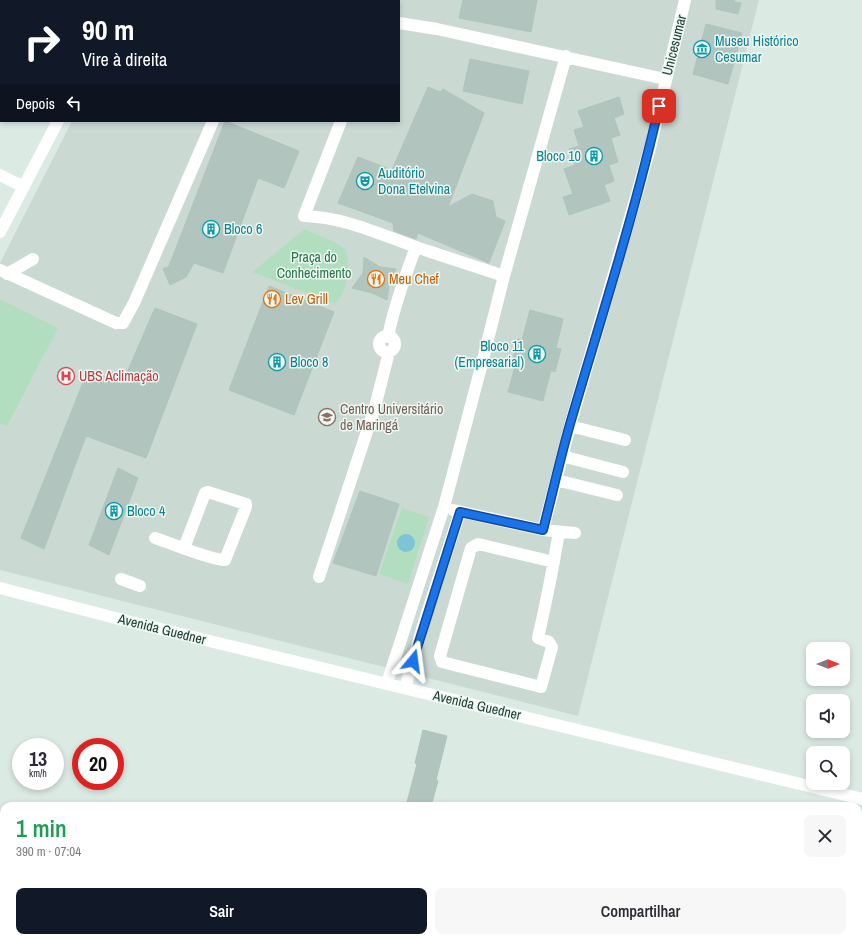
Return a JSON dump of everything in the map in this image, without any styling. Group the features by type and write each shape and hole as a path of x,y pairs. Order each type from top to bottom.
{"street":[{"name":"Unicesumar","path":"543,530 570,426 650,148 665,79 685,0"},
{"path":"400,23 437,29 566,56 665,79"},
{"path":"387,683 408,614 444,507 504,276 566,56"},
{"path":"0,232 57,122"},
{"path":"4,272 116,323 123,323 145,278 213,122"},
{"path":"341,122 304,216 320,216 364,227 416,247 504,276"},
{"path":"0,175 24,186"},
{"path":"319,577 375,407 389,352 383,351 379,345 381,339 388,337 392,315 402,283 416,247"},
{"path":"4,272 33,259"},
{"path":"570,426 625,440"},
{"path":"562,456 623,472"},
{"path":"556,480 617,495"},
{"path":"155,538 184,548 225,560 246,504 208,492 205,493 184,548"},
{"path":"444,507 460,512 543,530 575,532"},
{"path":"405,688 425,619 460,512"},
{"path":"554,562 478,544 471,548 440,656 442,662 541,687 552,647 549,642 538,638 554,562 559,532"},
{"path":"121,579 140,586"},
{"name":"Avenida Guedner","path":"0,588 127,621 862,799"},
{"path":"408,614 425,619"}],"shaded area":[{"name":"Centro Universitário de Maringá","path":"400,0 759,0 578,716 0,570 0,263 71,122 400,122"}],"green space":[{"name":"Praça do Conhecimento","path":"305,229 338,244 346,250 348,271 346,285 340,298 335,304 252,272"},
{"path":"0,299 58,328 7,426 0,423"},
{"path":"402,508 429,517 408,584 379,574"}],"water":[{"path":"406,534 412,537 415,543 412,549 406,552 400,549 397,543 400,537"}],"building":[{"path":"463,0 537,0 531,32 459,18"},
{"path":"716,0 734,0 735,2 741,3 738,14 716,9"},
{"path":"706,24 742,33 728,84 693,74"},
{"path":"470,59 529,71 522,104 463,91"},
{"path":"428,87 440,92 443,89 484,113 448,207 472,194 493,201 496,217 505,221 489,263 418,233 416,239 394,231 393,223 338,203 358,157 392,170"},
{"name":"Bloco 10","path":"619,97 624,114 614,118 620,135 611,138 618,162 609,165 614,181 604,185 610,201 569,215 563,197 573,194 564,169 575,165 569,149 579,146 574,130 584,127 578,111"},
{"name":"Bloco 6","path":"225,122 299,151 284,188 258,178 223,273 194,263 186,277 170,285 163,269 169,266"},
{"path":"364,257 380,267 396,269 389,285 387,300 372,293 352,288 363,273"},
{"name":"Bloco 8","path":"269,286 334,312 294,415 229,390"},
{"path":"155,308 197,324 146,458 86,436 44,549 21,538 88,370 122,384"},
{"name":"Bloco 11 (Empresarial)","path":"530,310 563,319 556,348 561,349 555,372 551,370 543,401 508,392 517,359 513,358 518,339 522,340"},
{"name":"Bloco 4","path":"118,468 138,478 109,555 89,545"},
{"path":"360,491 399,504 376,576 333,563"},
{"path":"423,730 447,736 432,802 407,802 417,764 415,763"}],"place":[{"name":"Museu Histórico Cesumar","path":"702,49"},
{"name":"Bloco 10","path":"594,156"},
{"name":"Auditório Dona Etelvina","path":"365,181"},
{"name":"Bloco 6","path":"211,229"},
{"name":"Meu Chef","path":"376,279"},
{"name":"Lev Grill","path":"272,299"},
{"name":"Bloco 11 (Empresarial)","path":"537,354"},
{"name":"Bloco 8","path":"277,362"},
{"name":"UBS Aclimação","path":"66,376"},
{"name":"Centro Universitário de Maringá","path":"327,417"},
{"name":"Bloco 4","path":"114,511"}],"route":[{"path":"413,661 460,512 543,530 570,426 650,148 659,106"}]}
